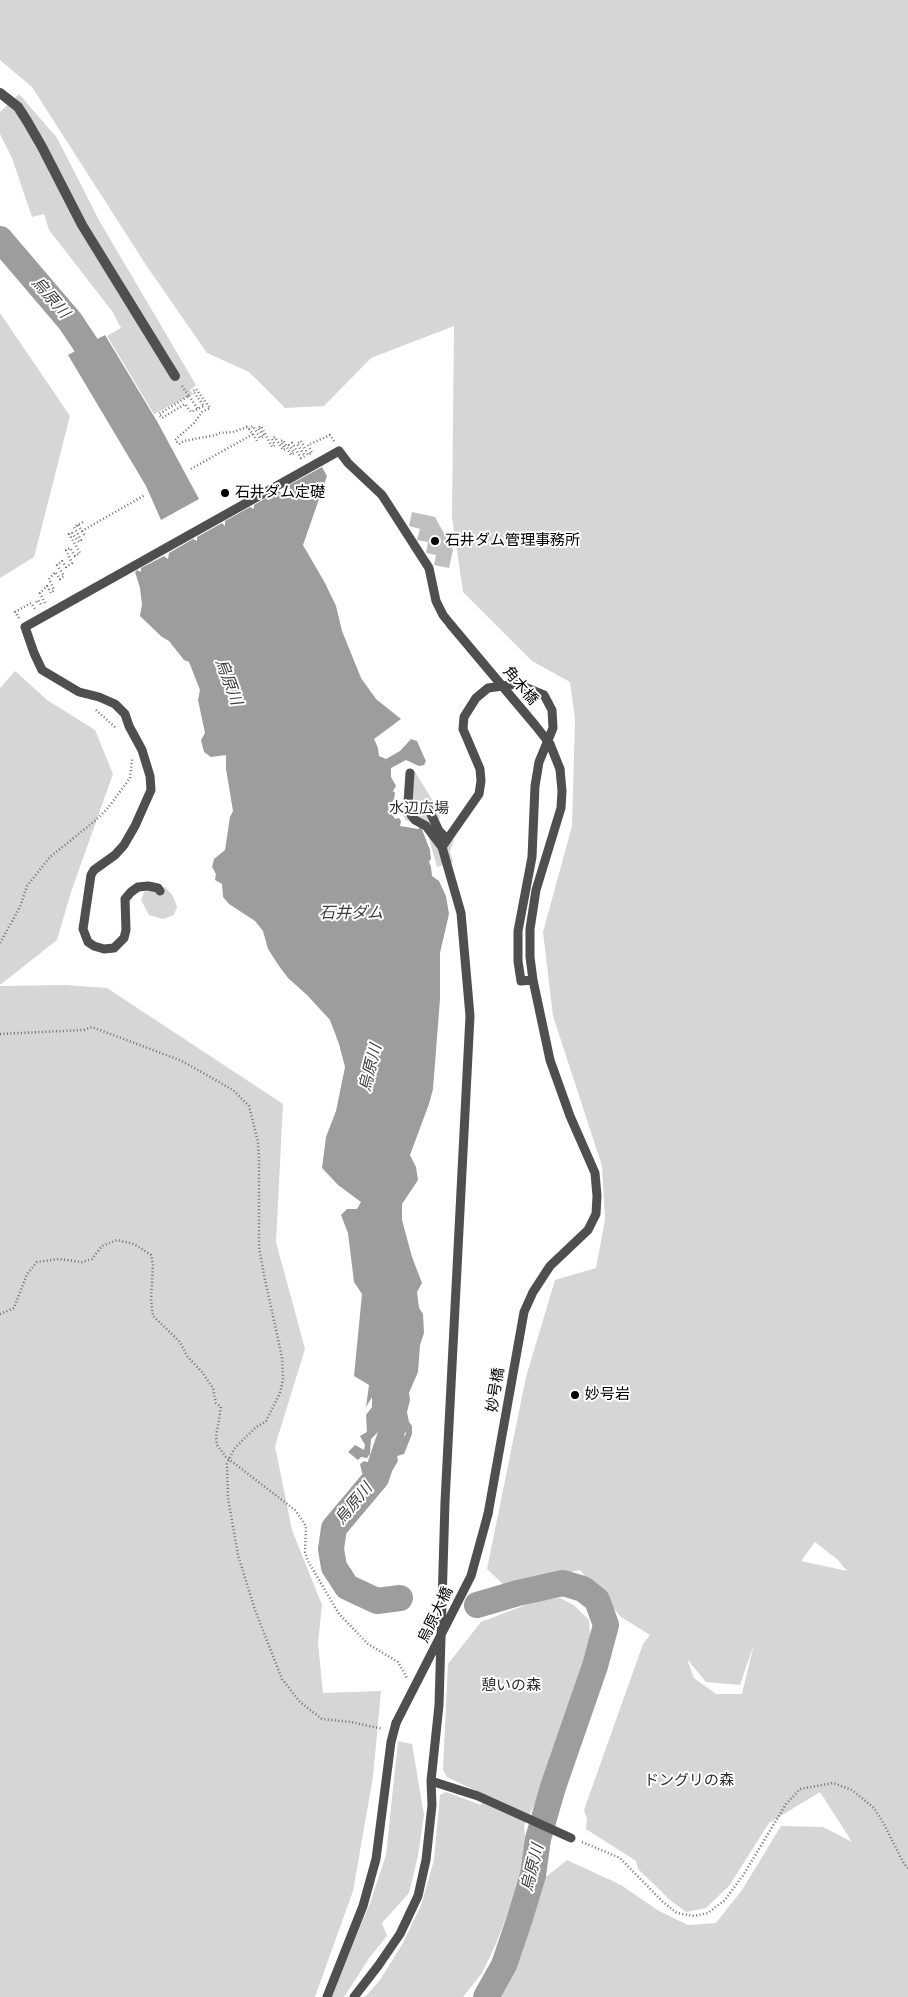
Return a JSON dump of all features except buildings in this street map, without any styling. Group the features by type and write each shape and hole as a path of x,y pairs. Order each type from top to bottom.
{"street":[{"path":"0,93 18,108 42,146 82,225 175,376"}],"lane":[{"name":"角木橋","path":"160,891 158,888 148,886 138,888 125,899 126,930 124,938 114,948 104,949 88,942 83,929 91,875 94,870 124,846 151,790 150,776 142,750 128,726 126,714 115,704 99,697 79,692 42,670 25,627 339,450 348,463 382,495 429,568 436,601 443,615 536,725 550,744 560,769 561,808 536,890 530,929 533,980"},
{"path":"445,843 479,794 480,769 463,729 464,717 468,708 488,688 517,684 544,695 552,710 553,728 539,762 535,801 534,841 518,931 518,961 522,981 533,980"},
{"path":"410,773 408,804 411,815 445,843"},
{"path":"354,1997 400,1934 418,1896 426,1860 432,1805 431,1781 439,1704 445,1502 470,1016 461,913 445,843 428,808"},
{"name":"妙号橋","path":"488,1514 524,1312 550,1266 588,1230 596,1214 595,1173 570,1116 550,1060 533,980"},
{"name":"烏原大橋","path":"327,1997 363,1906 376,1859 389,1750 396,1723 470,1576 488,1514"},
{"path":"431,1781 478,1796 571,1838"}],"path":[{"path":"175,376 198,409"},
{"path":"189,396 159,414 162,418 185,404 190,412 204,406 194,391 196,389 210,408 202,412 194,423 175,440 179,444 184,441 199,439 202,436 233,432 247,427 250,429 253,426 260,438 264,436 258,428 261,426 272,447 275,445 272,439 275,436 283,450 285,448 281,441 283,440 291,455 294,453 289,445 292,444 301,458 304,456 297,444 301,441 308,455 312,452 308,445 323,438"},
{"path":"250,429 257,441"},
{"path":"191,469 253,434"},
{"path":"82,531 145,495"},
{"path":"39,606 35,601 38,600 42,606 46,604 40,593 47,586 51,593 54,590 49,579 55,572 60,579 64,576 57,565 62,561 66,567 72,563 66,550 70,548 75,556 80,553 69,534 72,533 79,542 81,540 74,527 83,522"},
{"path":"78,525 86,537"},
{"path":"17,611 31,603 33,606"},
{"path":"96,709 121,733"},
{"path":"0,943 20,907 26,886 50,858 108,808 130,778 132,758"},
{"path":"0,1034 84,1030 92,1027 182,1061 232,1090 249,1106 258,1142 259,1247 282,1357 283,1379 280,1393 266,1421 255,1428 234,1449 226,1464 228,1498 238,1555 255,1610 282,1679 300,1702 322,1719 351,1722 394,1732"},
{"path":"0,1314 14,1308 27,1274 37,1262 60,1259 82,1262 92,1259 102,1246 117,1240 134,1244 151,1255 153,1265 151,1299 153,1316 180,1342 187,1356 202,1372 213,1388 216,1403 221,1407 216,1437 217,1445 229,1459 295,1510 306,1526 305,1552 308,1561 339,1614 368,1644 398,1662 411,1686"},
{"path":"571,1838 620,1858 663,1902 677,1913 694,1916 708,1913 725,1900 744,1874 786,1804 800,1789 833,1783 852,1790 874,1808 904,1864 908,1868"}],"green space":[{"name":"ドングリの森","path":"0,0 908,0 908,1997 501,1997 537,1884 567,1860 621,1885 659,1911 688,1925 716,1923 742,1890 781,1826 823,1827 852,1842 820,1792 769,1823 729,1886 706,1908 686,1912 670,1900 638,1869 636,1861 586,1829 587,1819 584,1810 643,1644 650,1635 621,1617 580,1570 505,1586 487,1569 526,1377 555,1280 596,1268 605,1220 602,1166 553,1016 543,932 572,826 575,719 570,682 532,661 463,592 452,517 454,326 371,358 324,406 285,408 249,372 207,353 146,265 32,87 0,60","holes":["815,1542 838,1560 847,1571 801,1561","754,1644 742,1694 716,1694 694,1678 687,1659 706,1682 740,1685"]},
{"path":"19,94 57,138 100,222 196,385 190,390 193,394 154,414 107,336 121,328 112,311 49,230 44,214 32,217 12,158 0,134 0,112"},
{"path":"0,313 70,416 34,557 0,578"},
{"path":"15,671 47,700 95,730 113,774 71,892 57,940 0,985 0,688"},
{"name":"水辺広場","path":"406,770 415,772 440,812 439,824 454,840 450,851 453,862 437,867 427,831 406,820 402,814"},
{"path":"165,887 173,896 177,907 174,915 163,919 149,915 141,900 144,892 151,890 157,892"},
{"path":"65,985 107,988 283,1104 276,1242 305,1349 275,1446 292,1530 322,1605 318,1643 323,1693 381,1691 373,1777 353,1891 315,1997 0,1997 0,986"},
{"name":"憩いの森","path":"560,1598 575,1606 589,1620 590,1636 565,1728 538,1797 524,1826 526,1845 521,1880 495,1946 482,1973 463,1997 365,1997 380,1980 403,1943 421,1905 434,1860 440,1795 446,1792 481,1805 485,1795 447,1777 443,1770 448,1664 481,1622 536,1601"},
{"path":"398,1741 412,1744 424,1815 418,1856 409,1893 382,1923 387,1936 370,1957 344,1997 331,1997 370,1903 386,1855"}],"water":[{"path":"105,335 158,423 199,499 161,520 146,486 68,355"},
{"name":"石井ダム","path":"322,467 327,476 303,545 336,606 342,631 361,678 376,699 401,719 374,739 379,756 386,759 400,751 411,739 417,741 426,761 424,765 419,766 406,760 391,768 391,777 396,786 393,791 395,793 394,799 388,808 395,819 399,818 401,821 400,826 418,829 421,827 430,850 431,859 429,862 432,876 439,881 446,896 449,914 440,953 440,999 433,1089 410,1155 416,1167 418,1180 402,1204 402,1220 412,1257 422,1283 417,1292 419,1308 423,1314 424,1333 420,1345 418,1372 409,1393 410,1400 407,1412 412,1426 412,1434 404,1454 397,1456 398,1461 392,1471 387,1472 388,1475 385,1477 384,1475 381,1476 381,1479 375,1471 371,1476 367,1477 362,1473 360,1464 364,1461 373,1464 371,1457 375,1454 379,1457 383,1467 385,1461 394,1456 395,1447 406,1434 405,1431 388,1450 383,1452 383,1427 399,1422 388,1410 380,1430 371,1439 370,1454 367,1458 361,1457 358,1460 348,1452 355,1445 364,1450 365,1445 360,1436 367,1432 366,1415 372,1407 372,1397 366,1407 369,1385 354,1376 362,1294 354,1282 348,1233 341,1215 347,1209 357,1209 361,1202 338,1185 322,1168 326,1137 336,1111 345,1067 339,1044 330,1020 288,978 279,966 268,949 263,931 255,921 229,904 223,897 222,884 215,880 216,874 212,867 214,859 225,850 230,817 233,811 226,769 226,755 211,757 204,752 201,740 205,733 198,700 200,690 189,662 184,660 169,641 162,637 140,616 142,604 135,572 137,570 141,572 141,568 164,556 168,559 169,553 193,539 197,541 197,537 222,523 225,526 225,521 250,507 254,509 254,505 278,491 286,494 290,490 289,485"}],"waterway":[{"name":"烏原川","path":"0,239 70,321 96,360"},
{"name":"烏原川","path":"392,1381 394,1394 392,1431 376,1478 334,1528 331,1549 334,1567 347,1587 377,1601 400,1598"},
{"name":"烏原川","path":"477,1605 563,1583 583,1589 597,1600 606,1625 595,1666 553,1787 538,1839 533,1875 520,1918 504,1965 486,1997"}],"place":[{"name":"石井ダム定礎","path":"225,493"},
{"name":"石井ダム管理事務所","path":"435,541"},
{"name":"妙号岩","path":"575,1395"}]}
